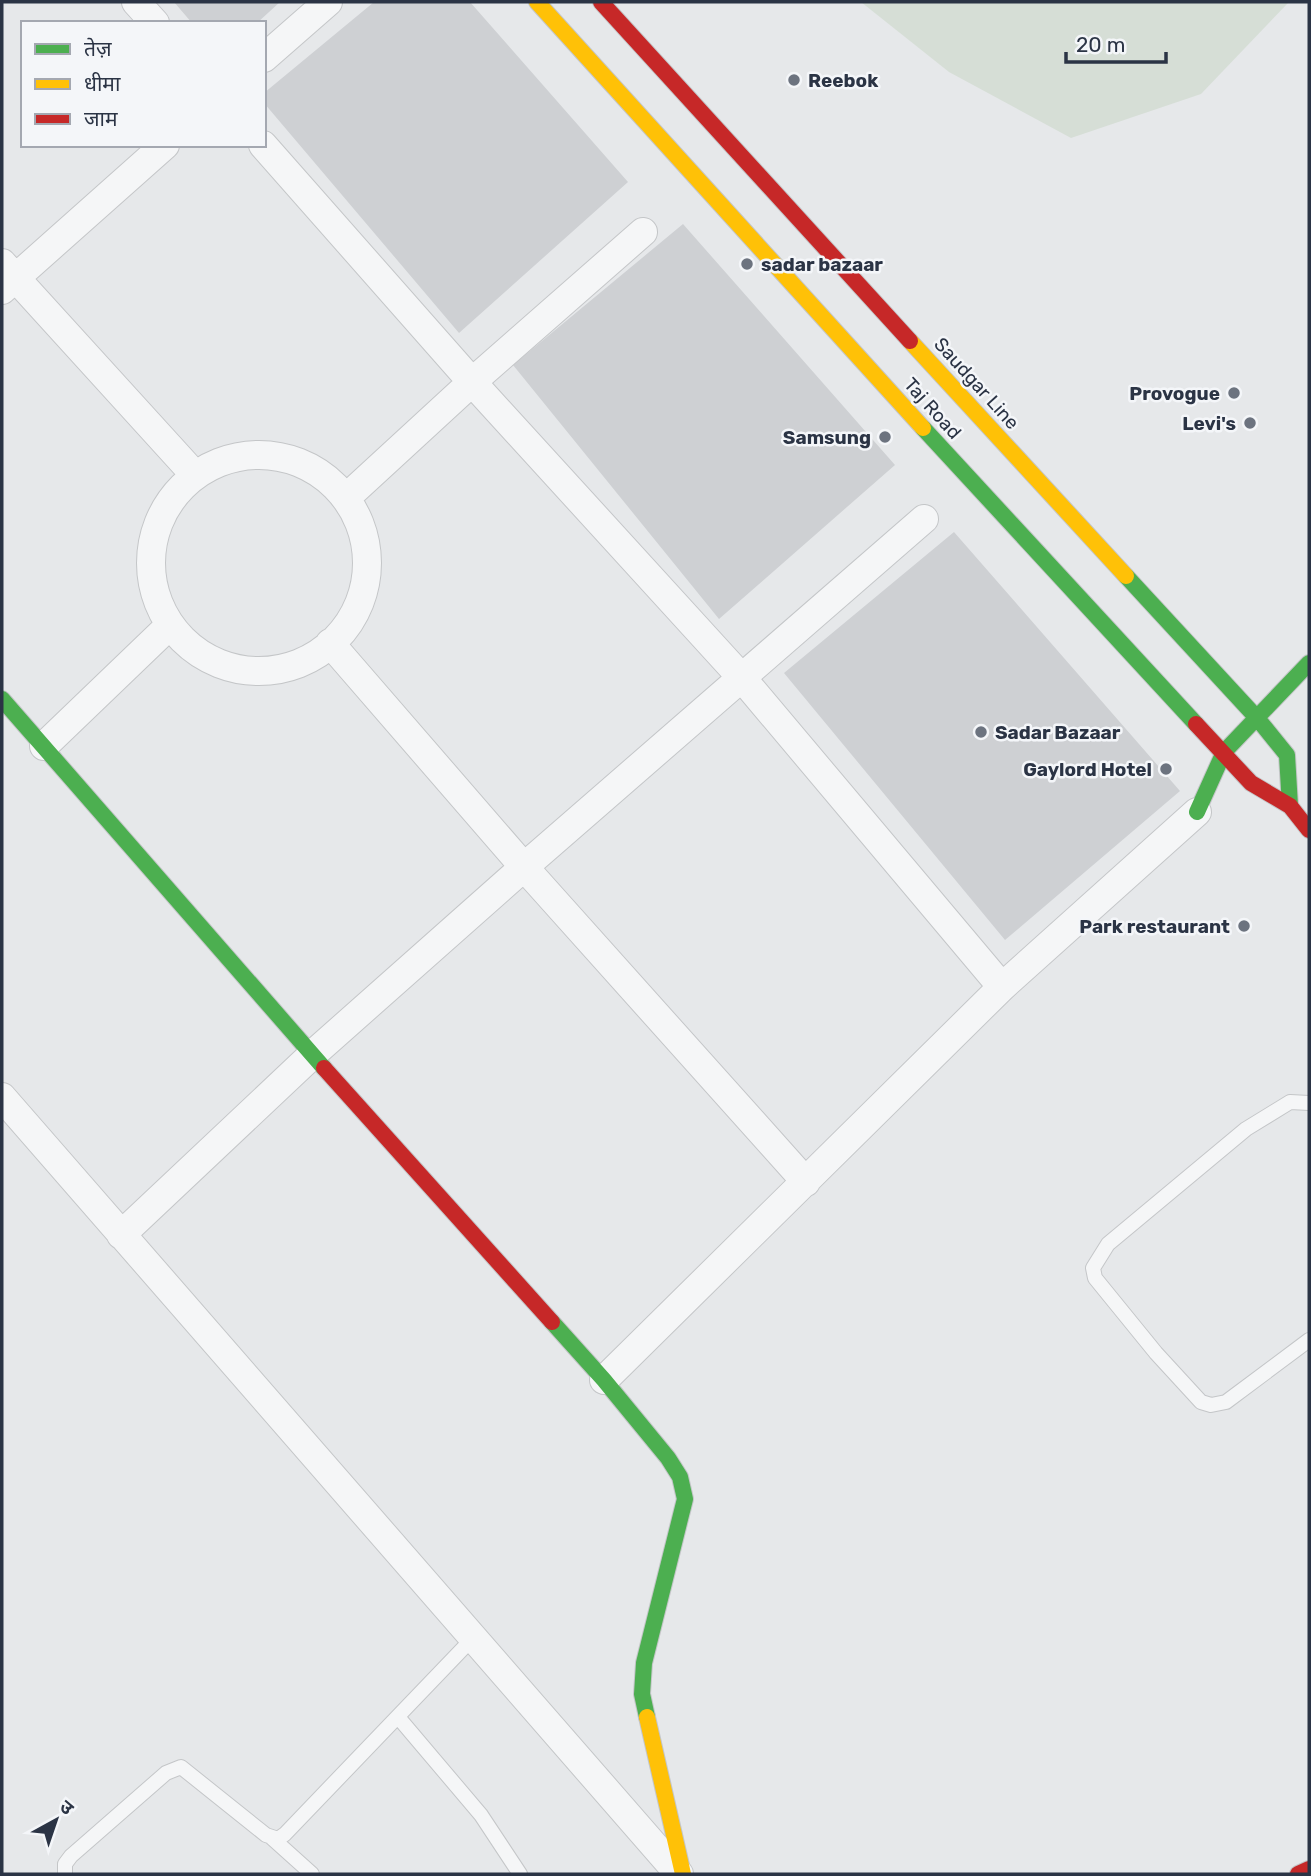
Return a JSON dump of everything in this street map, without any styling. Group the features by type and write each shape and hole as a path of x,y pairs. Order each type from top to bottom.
{"main road":[{"name":"Taj Road","path":"537,2 956,465 1224,752 1245,786 1290,806 1309,830"},
{"name":"Saudgar Line","path":"600,2 993,433 1257,718 1291,751"},
{"path":"1208,806 1224,752 1309,663"},
{"path":"2,699 312,1055 604,1380 668,1458 680,1477 685,1499 644,1663 642,1694 681,1874"},
{"path":"1245,786 1291,751"},
{"path":"1290,806 1291,751"},
{"path":"1298,1874 1309,1868"}],"street":[{"path":"136,2 153,21"},
{"path":"266,56 328,2"},
{"path":"163,147 6,277 194,474"},
{"path":"265,147 472,382 742,678 1002,987"},
{"path":"347,497 472,382 643,232"},
{"path":"275,454 315,469 347,497 366,539 367,585 349,626 315,658 276,671 236,669 199,653 170,625 153,587 151,545 166,506 194,474 233,457 275,454"},
{"path":"121,1235 312,1055 924,519"},
{"path":"44,746 170,625"},
{"path":"330,643 524,867 806,1182"},
{"path":"604,1380 1002,987 1208,806"},
{"path":"2,1097 681,1874"}],"lane":[{"path":"1309,1103 1290,1102 1246,1129 1108,1244 1093,1268 1095,1278 1156,1353 1201,1402 1212,1405 1226,1402 1309,1340"},
{"path":"272,1838 278,1839 285,1834 473,1638"},
{"path":"398,1717 481,1815 520,1874"},
{"path":"65,1874 65,1864 71,1856 166,1773 181,1767 272,1838 312,1874"}],"shaded area":[{"path":"861,2 1289,2 1201,94 1071,138 949,72"}],"building":[{"path":"174,2 280,2 259,21 190,21"},
{"path":"374,2 470,2 628,182 459,333 266,105 266,91"},
{"name":"Sadar Bazaar","path":"683,224 895,465 719,619 513,365"},
{"name":"Sadar Bazaar","path":"954,532 1180,791 1005,940 784,673"}],"traffic: fast":[{"path":"923,428 1196,724"},
{"path":"1126,576 1257,718 1287,755 1290,806"},
{"path":"1197,812 1224,752 1309,663"},
{"path":"2,699 324,1068"},
{"path":"552,1322 604,1380 668,1458 680,1477 685,1499 644,1663 642,1694 647,1717"}],"traffic: slow":[{"path":"537,2 923,428"},
{"path":"910,341 1126,576"},
{"path":"647,1717 683,1874"}],"traffic: jam":[{"path":"601,2 910,341"},
{"path":"1196,724 1251,783 1290,806 1309,830"},
{"path":"324,1068 552,1322"},
{"path":"1298,1874 1309,1869"}],"place":[{"name":"Reebok","path":"794,80"},
{"name":"sadar bazaar","path":"747,264"},
{"name":"Provogue","path":"1234,393"},
{"name":"Levi's","path":"1250,423"},
{"name":"Samsung","path":"885,437"},
{"name":"Sadar Bazaar","path":"981,732"},
{"name":"Gaylord Hotel","path":"1166,769"},
{"name":"Park restaurant","path":"1244,926"}]}
